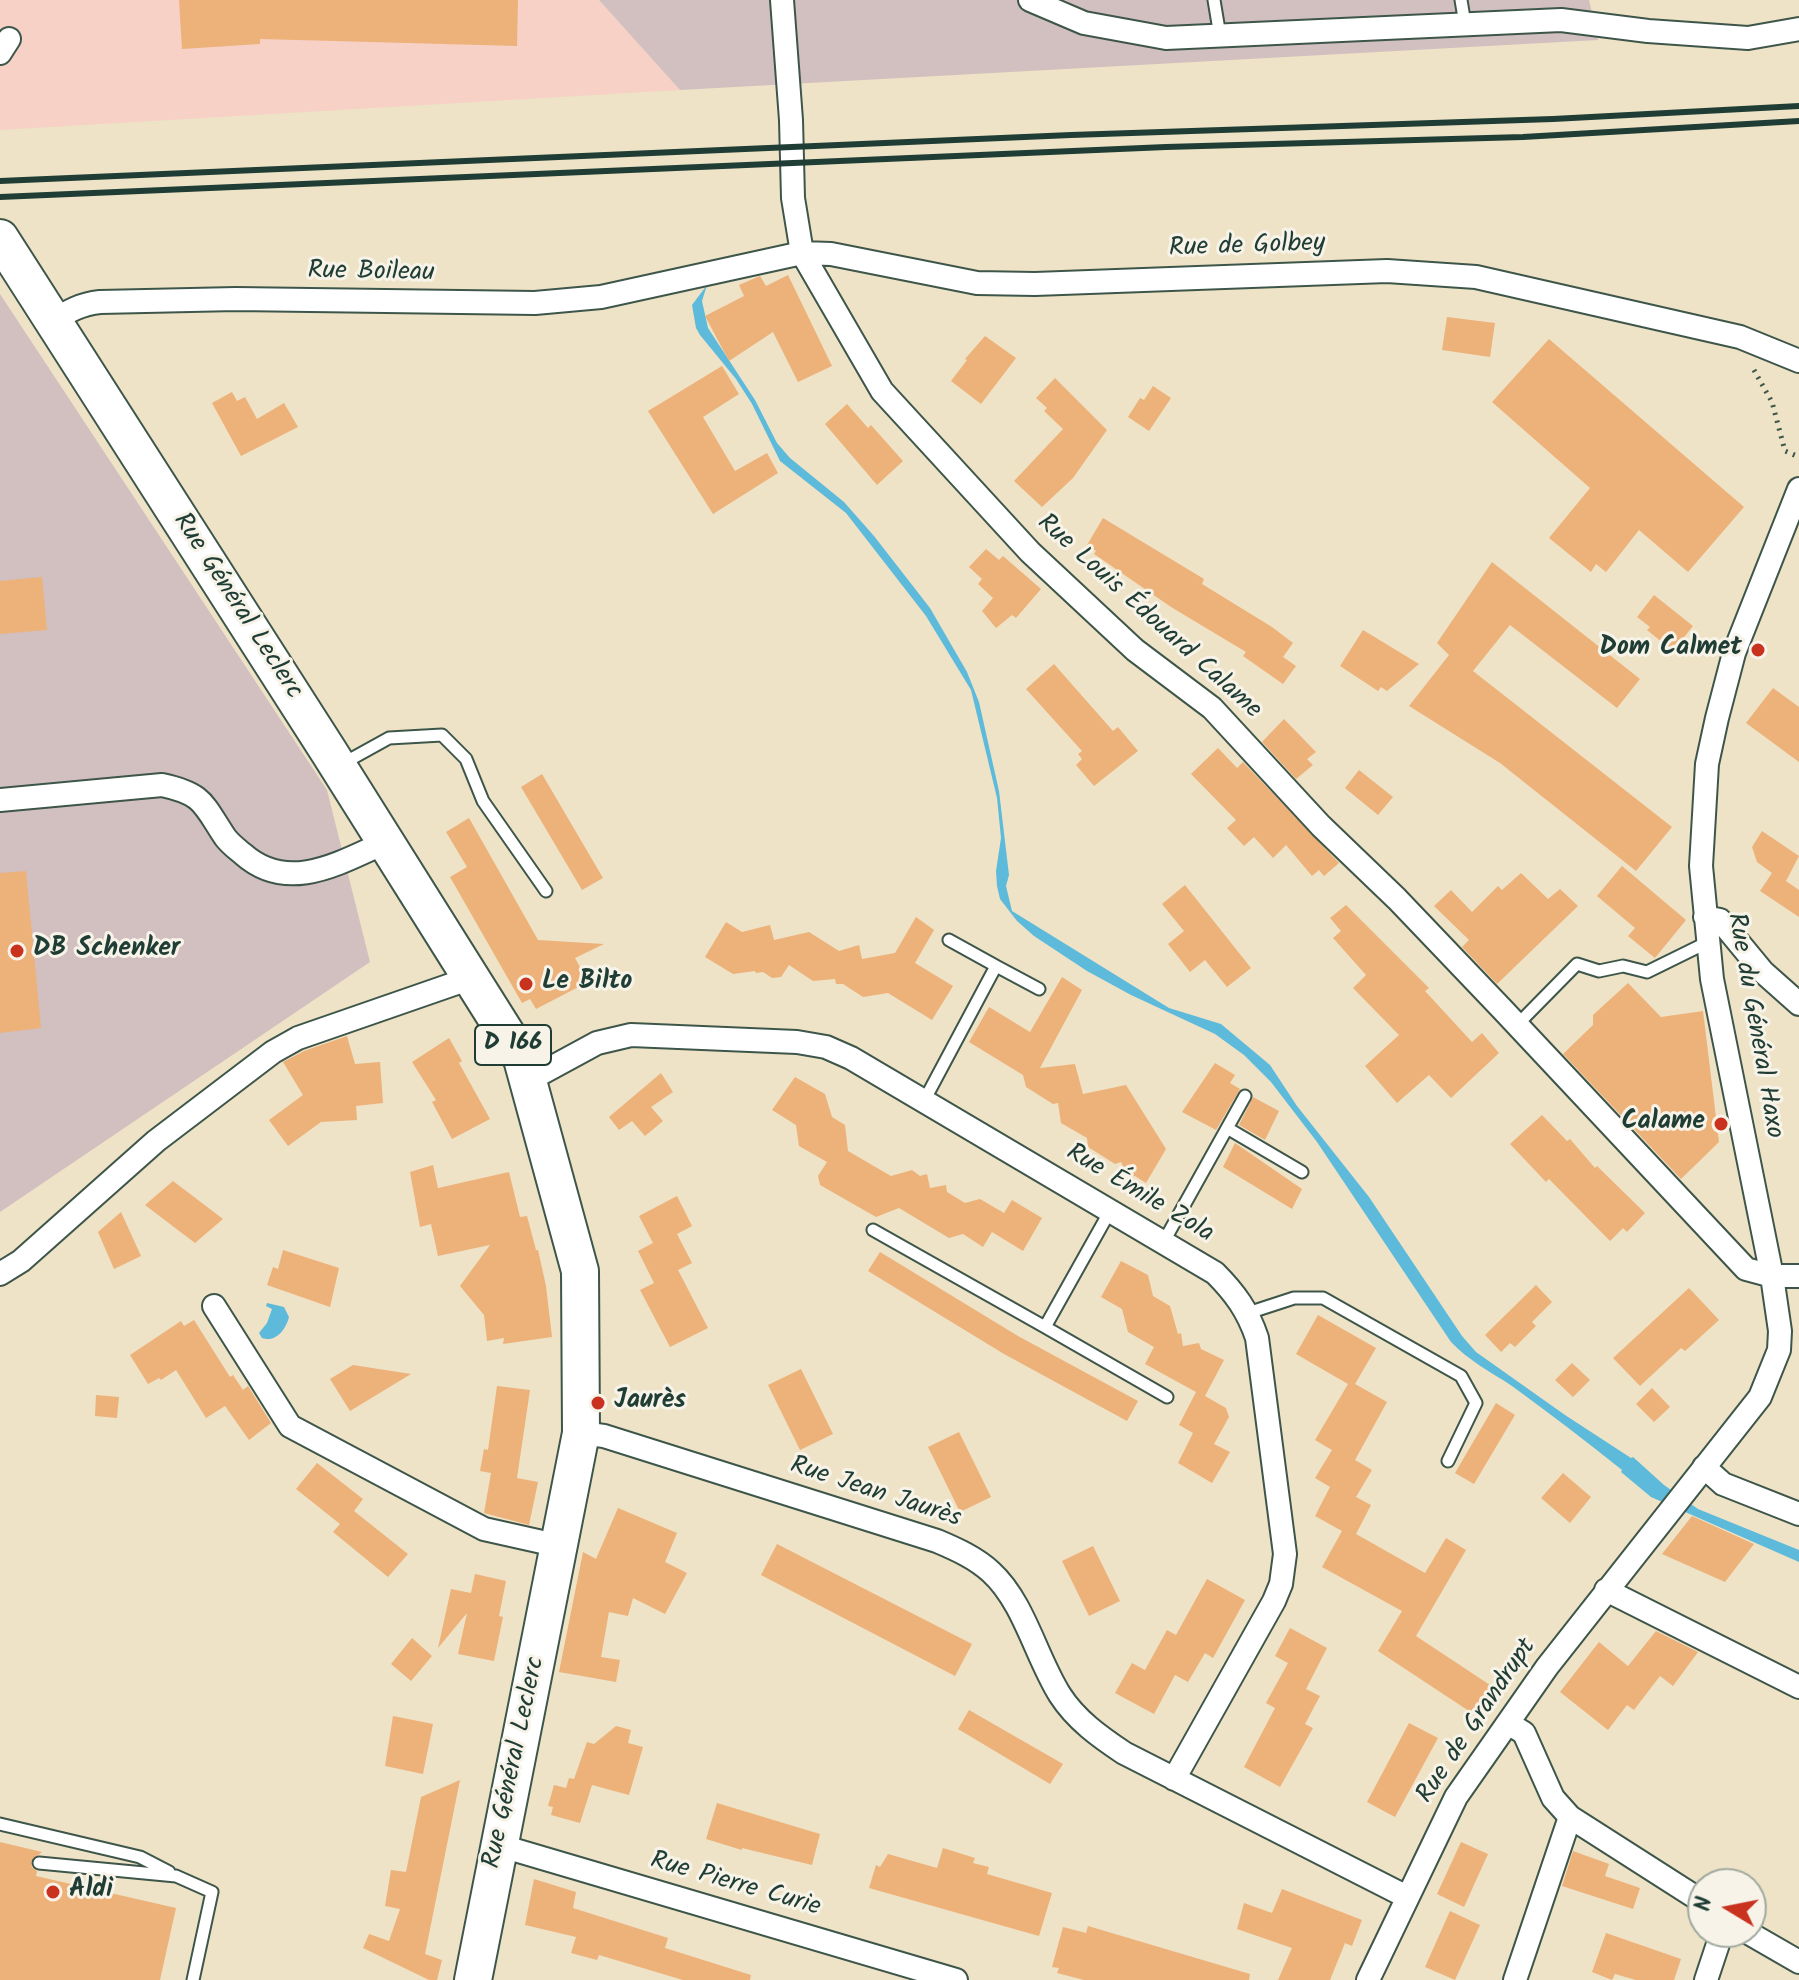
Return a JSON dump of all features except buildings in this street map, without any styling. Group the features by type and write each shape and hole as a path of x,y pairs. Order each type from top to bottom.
{"main road":[{"name":"Rue Général Leclerc","path":"0,238 522,1059 580,1271 581,1433 473,1980"}],"street":[{"name":"Rue Louis Édouard Calame","path":"782,0 793,198 802,253 882,391 1030,552 1135,650 1212,708 1321,826 1397,899 1746,1269 1772,1276"},
{"path":"1030,0 1084,23 1166,38 1561,20 1648,31 1748,38 1799,29"},
{"name":"Rue de Golbey","path":"692,276 802,253 831,254 977,283 1050,284 1387,271 1476,277 1740,337 1799,361"},
{"name":"Rue Boileau","path":"52,322 67,311 100,302 236,299 535,303 601,297 692,276"},
{"name":"Rue du Général Haxo","path":"1675,1503 1760,1397 1779,1350 1780,1331 1772,1276 1712,979 1701,866 1707,764 1734,653 1797,500"},
{"path":"0,800 162,785 188,790 210,811 227,840 257,867 286,875 315,872 386,842"},
{"path":"1705,917 1720,920 1763,972 1799,1004"},
{"path":"0,1274 21,1261 156,1141 273,1052 298,1038 471,978"},
{"name":"Rue Émile Zola","path":"527,1081 597,1043 631,1035 797,1042 826,1047 851,1058 1215,1273 1234,1292 1248,1313 1257,1338 1285,1554 1281,1584 1274,1601 1174,1779"},
{"path":"1772,1276 1799,1276"},
{"path":"214,1306 290,1426 484,1529 560,1546"},
{"name":"Rue Jean Jaurès","path":"581,1433 604,1436 961,1551 991,1572 1018,1608 1033,1645 1062,1697 1091,1731 1124,1753 1407,1897"},
{"path":"1704,1467 1723,1484 1799,1514"},
{"name":"Rue de Grandrupt","path":"1368,1980 1456,1797 1547,1667 1675,1503"},
{"path":"1606,1590 1799,1687"},
{"path":"1508,1723 1524,1733 1553,1798 1570,1817 1687,1892"},
{"path":"1515,1980 1570,1817"},
{"name":"Rue Pierre Curie","path":"498,1845 956,1980"},
{"path":"1767,1944 1799,1962"},
{"path":"1706,1980 1717,1948"}],"lane":[{"path":"1214,0 1220,36"},
{"path":"1461,0 1465,24"},
{"path":"338,766 389,738 442,735 466,759 483,801 546,891"},
{"path":"949,940 1039,989"},
{"path":"1517,1025 1577,964 1599,971 1623,966 1647,972 1708,942"},
{"path":"924,1101 996,966"},
{"path":"1163,1243 1245,1096"},
{"path":"1227,1128 1302,1172"},
{"path":"1045,1327 1110,1211"},
{"path":"873,1230 1167,1397"},
{"path":"1248,1313 1294,1298 1323,1298 1461,1376 1476,1403 1448,1461"},
{"path":"0,1824 140,1857 212,1892 193,1980"},
{"path":"39,1863 176,1876"}],"path":[{"path":"1740,337 1739,357 1756,372 1772,402 1785,451 1799,457"}],"shaded area":[{"path":"0,0 599,0 680,90 0,130"},
{"path":"599,0 1589,0 1598,40 680,90"},
{"path":"0,294 327,790 370,962 0,1212"}],"water":[{"path":"707,285 702,301 708,328 755,400 777,443 790,458 844,502 874,536 930,608 967,672 979,702 999,791 1009,875 1006,886 1012,911 1169,1008 1221,1024 1270,1065 1297,1106 1369,1197 1462,1336 1476,1352 1565,1415 1633,1457 1664,1485 1698,1509 1799,1550 1799,1562 1651,1497 1567,1427 1465,1355 1451,1342 1317,1142 1271,1082 1244,1055 1215,1034 1087,971 1017,921 1000,899 997,886 1001,838 997,798 971,690 926,616 846,513 780,461 752,404 696,328 692,305"},
{"path":"267,1303 284,1307 289,1317 280,1334 272,1339 262,1338 259,1333 272,1309 266,1306"}],"railway":[{"path":"0,181 1071,135 1553,119 1799,106"},
{"path":"0,197 1166,147 1523,137 1799,121"}],"place":[{"name":"Dom Calmet","path":"1758,650"},
{"name":"DB Schenker","path":"17,951"},
{"name":"Le Bilto","path":"526,984"},
{"name":"Calame","path":"1721,1124"},
{"name":"Jaurès","path":"598,1403"},
{"name":"Aldi","path":"53,1892"}]}
